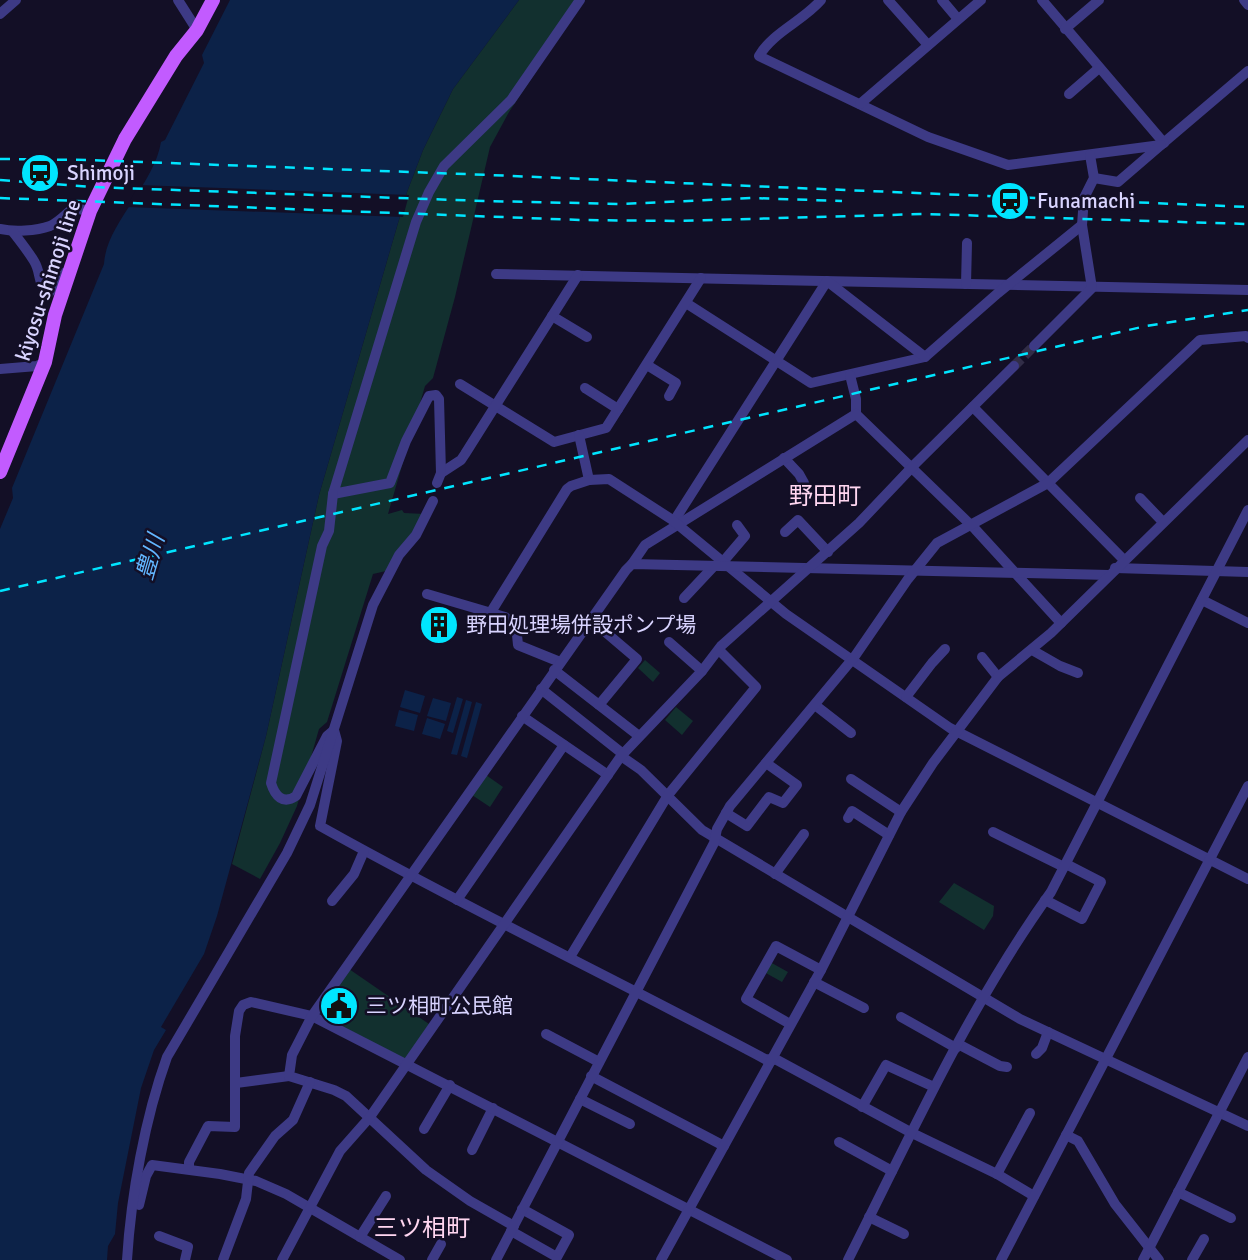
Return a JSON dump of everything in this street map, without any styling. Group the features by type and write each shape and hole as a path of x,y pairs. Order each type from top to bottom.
{"main road":[{"name":"kiyosu-shimoji line","path":"0,472 45,362 55,315 90,211 125,139 176,56 197,30 213,0"}],"street":[{"path":"0,14 16,0"},
{"path":"178,0 197,30"},
{"path":"334,730 327,736 296,796 282,800 275,794 271,783 322,546 329,531 333,494 416,222 429,192 450,159 510,100 580,0"},
{"path":"821,0 771,41 759,56 928,137 1008,165 1163,144"},
{"path":"889,0 928,45"},
{"path":"942,0 958,19"},
{"path":"860,104 958,19 968,4 981,0"},
{"path":"1042,0 1163,144"},
{"path":"1065,29 1099,0"},
{"path":"1244,0 1248,5"},
{"path":"1069,94 1099,68"},
{"path":"1094,178 1118,182 1248,71"},
{"path":"1090,155 1094,178 1084,198 1082,225 1092,288"},
{"path":"0,229 13,232 52,225 73,208 90,211"},
{"path":"686,303 811,383 925,357 1082,225"},
{"path":"13,232 37,264 41,285 46,291 49,293 64,273 68,276"},
{"path":"966,284 967,243"},
{"path":"496,274 1248,290"},
{"path":"333,494 390,482 414,424 432,395 439,399 439,478 461,460 578,275"},
{"path":"460,384 554,442 606,428 701,278"},
{"path":"827,281 925,357"},
{"path":"675,523 827,281"},
{"path":"1034,346 1092,288"},
{"path":"552,316 587,337"},
{"path":"496,1260 726,813 852,660 914,571 937,543 1048,483 1199,340 1248,338"},
{"path":"0,369 37,366 45,362"},
{"path":"647,365 676,383 669,396"},
{"path":"282,1260 340,1151 370,1117 622,755 719,650 873,510 1014,366"},
{"path":"850,375 856,398 856,414 970,524 1061,622"},
{"path":"585,388 618,410"},
{"path":"973,407 1124,560"},
{"path":"289,1076 292,1055 312,1016 590,619 645,545 675,523 856,414"},
{"path":"579,435 589,480"},
{"path":"661,1260 821,970 901,812 957,732 998,677 1032,650 1248,440"},
{"path":"784,458 804,483"},
{"path":"491,612 567,489 589,480 609,479 675,523 721,565 771,603 957,732 1248,879"},
{"path":"1140,498 1163,522"},
{"path":"127,1260 136,1184 157,1084 167,1057 287,853 310,805 373,604 399,555 416,535 433,501"},
{"path":"848,1260 934,1087 1021,933 1045,900 1065,865 1248,510"},
{"path":"785,532 798,520 828,552"},
{"path":"684,598 721,565 744,536 737,525"},
{"path":"632,564 1017,573 1248,572"},
{"path":"427,594 491,612 514,622 518,645 557,666 599,705 639,736"},
{"path":"1202,600 1248,623"},
{"path":"590,619 637,659 599,705"},
{"path":"669,642 702,671"},
{"path":"906,697 945,649"},
{"path":"570,957 668,795 756,687 719,650"},
{"path":"1032,650 1078,673"},
{"path":"982,657 998,677"},
{"path":"541,689 641,770 702,830 1020,1018 1248,1126"},
{"path":"815,705 851,733"},
{"path":"522,716 608,775"},
{"path":"334,730 337,741 320,826 457,900 770,1061 777,1060 912,1133 997,1174 1034,1196"},
{"path":"457,900 564,745"},
{"path":"726,813 747,826 769,797 783,803 797,785 766,763"},
{"path":"851,779 901,812"},
{"path":"1001,1260 1248,786"},
{"path":"848,818 852,811 889,835"},
{"path":"993,832 1101,882 1082,919 1045,900"},
{"path":"775,874 804,834"},
{"path":"331,901 354,874 364,851"},
{"path":"790,1024 746,999 776,946 821,970"},
{"path":"814,982 864,1008"},
{"path":"189,1169 189,1162 208,1126 235,1127 235,1036 239,1011 243,1005 251,1002 312,1016 787,1260"},
{"path":"901,1017 957,1046 1007,1067"},
{"path":"1036,1054 1042,1048 1048,1032"},
{"path":"546,1034 599,1062"},
{"path":"1143,1260 1219,1112 1245,1073 1248,1057"},
{"path":"862,1107 886,1065 934,1087"},
{"path":"236,1083 289,1076 346,1096 395,1144 433,1176 557,1257 569,1235 522,1209"},
{"path":"592,1076 724,1146"},
{"path":"223,1260 246,1199 249,1173 275,1136 293,1119 310,1082"},
{"path":"425,1129 450,1085"},
{"path":"580,1099 630,1124"},
{"path":"472,1150 494,1108"},
{"path":"997,1174 1030,1113"},
{"path":"1066,1135 1078,1141 1104,1188 1159,1260"},
{"path":"839,1142 892,1171"},
{"path":"129,1232 135,1223 149,1168 156,1165 249,1179 286,1194 360,1237 386,1257 400,1260"},
{"path":"1178,1192 1231,1218"},
{"path":"360,1237 386,1196"},
{"path":"869,1217 904,1234"},
{"path":"159,1236 188,1247 185,1260"},
{"path":"1192,1260 1204,1240"},
{"path":"432,1260 441,1244"}],"green space":[{"path":"519,0 584,0 509,112 490,147 433,378 425,386 388,514 402,510 404,513 425,514 386,571 373,574 327,722 319,729 297,806 260,879 232,864 266,736 319,495 407,192 423,150 453,89"},
{"path":"645,660 660,673 653,682 638,668"},
{"path":"676,707 693,721 682,735 665,720"},
{"path":"486,775 503,787 490,807 472,795"},
{"path":"954,883 994,906 993,916 984,930 939,902"},
{"path":"770,962 788,972 782,982 764,972"},
{"path":"349,969 429,1024 405,1060 319,1012"}],"water":[{"name":"豊川","path":"230,0 519,0 453,89 423,150 407,192 319,495 266,736 217,916 204,954 161,1027 166,1030 154,1050 141,1088 118,1203 115,1234 108,1246 107,1260 0,1260 0,529 13,498 12,488 104,264 113,234 157,158 161,142 165,140 204,63 202,55"},
{"path":"405,690 425,696 420,713 400,707"},
{"path":"457,697 463,699 453,733 447,731"},
{"path":"433,698 451,703 446,721 427,716"},
{"path":"466,700 472,702 457,755 451,754"},
{"path":"476,702 482,704 467,758 461,756"},
{"path":"399,710 418,715 414,731 395,726"},
{"path":"427,718 445,724 440,739 422,734"}],"pier":[{"path":"139,185 409,195 403,217 126,207"}],"tunnel":[{"path":"1014,366 1034,346"}],"railway":[{"path":"0,159 490,175 1248,207"},
{"path":"0,180 92,187 484,201 623,204 751,198 842,201"},
{"path":"0,198 580,220 677,221 924,214 1248,224"},
{"path":"0,591 1146,326 1248,310"}],"place":[{"name":"Shimoji","path":"40,173"},
{"name":"Funamachi","path":"1010,201"},
{"name":"野田処理場併設ポンプ場","path":"439,625"},
{"name":"三ツ相町公民館","path":"339,1006"}],"district":[{"name":"野田町","path":"825,496"},
{"name":"三ツ相町","path":"422,1228"}]}
